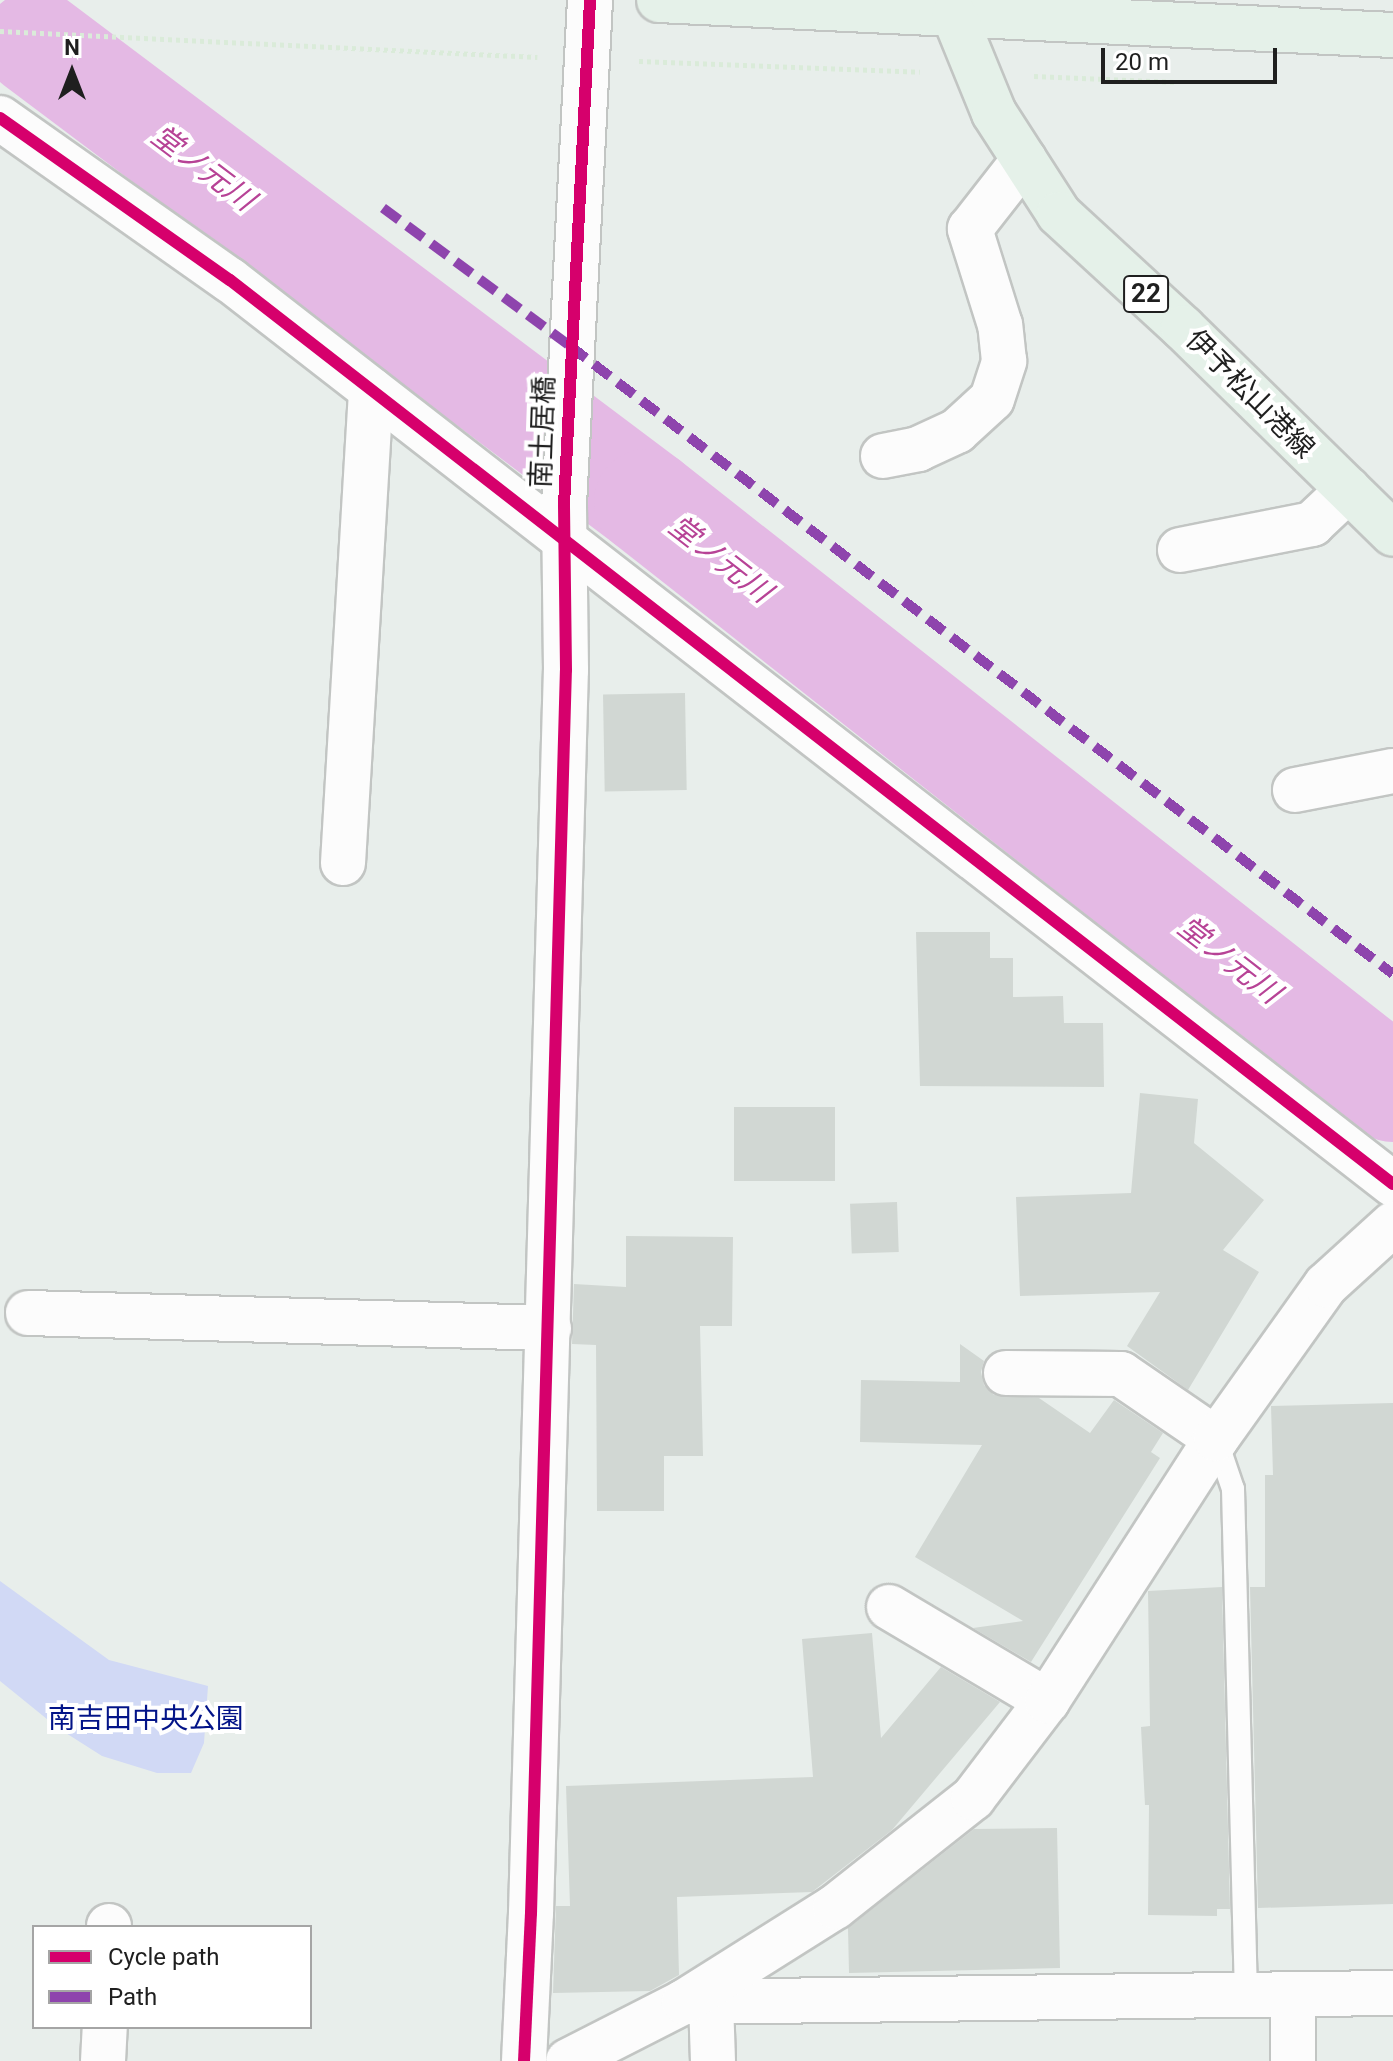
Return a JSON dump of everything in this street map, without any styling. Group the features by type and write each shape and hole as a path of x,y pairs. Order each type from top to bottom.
{"main road":[{"path":"659,0 1393,35"},
{"name":"伊予松山港線","path":"954,15 994,113 1059,214 1183,328 1393,534"}],"street":[{"name":"南土居橋","path":"524,2061 549,1328 566,670 563,522 590,0"},
{"path":"0,118 230,280 371,390 563,522 1393,1184"},
{"path":"883,456 918,449 957,431 992,399 1004,361 1000,325 970,229 1024,160"},
{"path":"343,863 371,390"},
{"path":"1180,550 1312,524 1348,490"},
{"path":"1295,790 1393,771"},
{"path":"568,2061 698,2001 835,1907 973,1798 1047,1701 1216,1439 1326,1285 1393,1224"},
{"path":"28,1313 549,1328"},
{"path":"1006,1373 1121,1374 1216,1439"},
{"path":"889,1607 1047,1701"},
{"path":"698,2001 1393,1993"},
{"path":"1293,1994 1293,2061"},
{"path":"698,2001 713,2061"},
{"path":"103,2061 105,2029"}],"lane":[{"path":"1216,1439 1233,1489 1246,1995"}],"path":[{"path":"0,31 586,59 1185,82"}],"green space":[{"name":"南吉田中央公園","path":"0,1581 109,1660 208,1686 204,1743 191,1773 157,1773 102,1756 58,1728 0,1681"}],"building":[{"path":"685,693 687,790 605,791 603,694"},
{"path":"916,932 990,932 990,958 1013,958 1013,997 1063,996 1064,1023 1103,1023 1104,1087 920,1086"},
{"path":"1140,1093 1198,1099 1194,1143 1264,1200 1223,1250 1259,1272 1188,1390 1127,1346 1160,1292 1020,1296 1016,1197 1131,1193"},
{"path":"734,1107 835,1107 835,1181 734,1181"},
{"path":"897,1202 899,1252 852,1254 850,1204"},
{"path":"626,1236 733,1237 732,1326 700,1326 703,1456 664,1456 664,1511 597,1511 596,1345 572,1344 574,1284 626,1287"},
{"path":"960,1344 984,1361 981,1372 984,1385 994,1395 1039,1398 1090,1433 1114,1400 1163,1433 1151,1452 1160,1458 1031,1662 973,1628 1023,1621 915,1557 982,1445 860,1442 861,1380 960,1382"},
{"path":"1393,1403 1393,1904 1258,1908 1250,1587 1265,1587 1265,1475 1273,1475 1271,1406"},
{"path":"1222,1587 1230,1909 1217,1909 1217,1916 1148,1915 1149,1805 1145,1805 1141,1727 1150,1726 1148,1591"},
{"path":"872,1633 881,1738 941,1667 1000,1702 892,1830 812,1892 677,1897 679,1975 650,1991 553,1993 556,1906 570,1906 566,1786 813,1777 802,1639"},
{"path":"1057,1828 1060,1968 849,1973 848,1928 974,1829"}],"waterway":[{"name":"堂ノ元川","path":"36,43 647,502 1393,1089"}],"marked path":[{"path":"383,208 570,346 1393,974"}],"cycle path":[{"path":"524,2061 531,1913 566,670 564,505 590,0"},
{"path":"0,118 230,280 1393,1184"}]}
